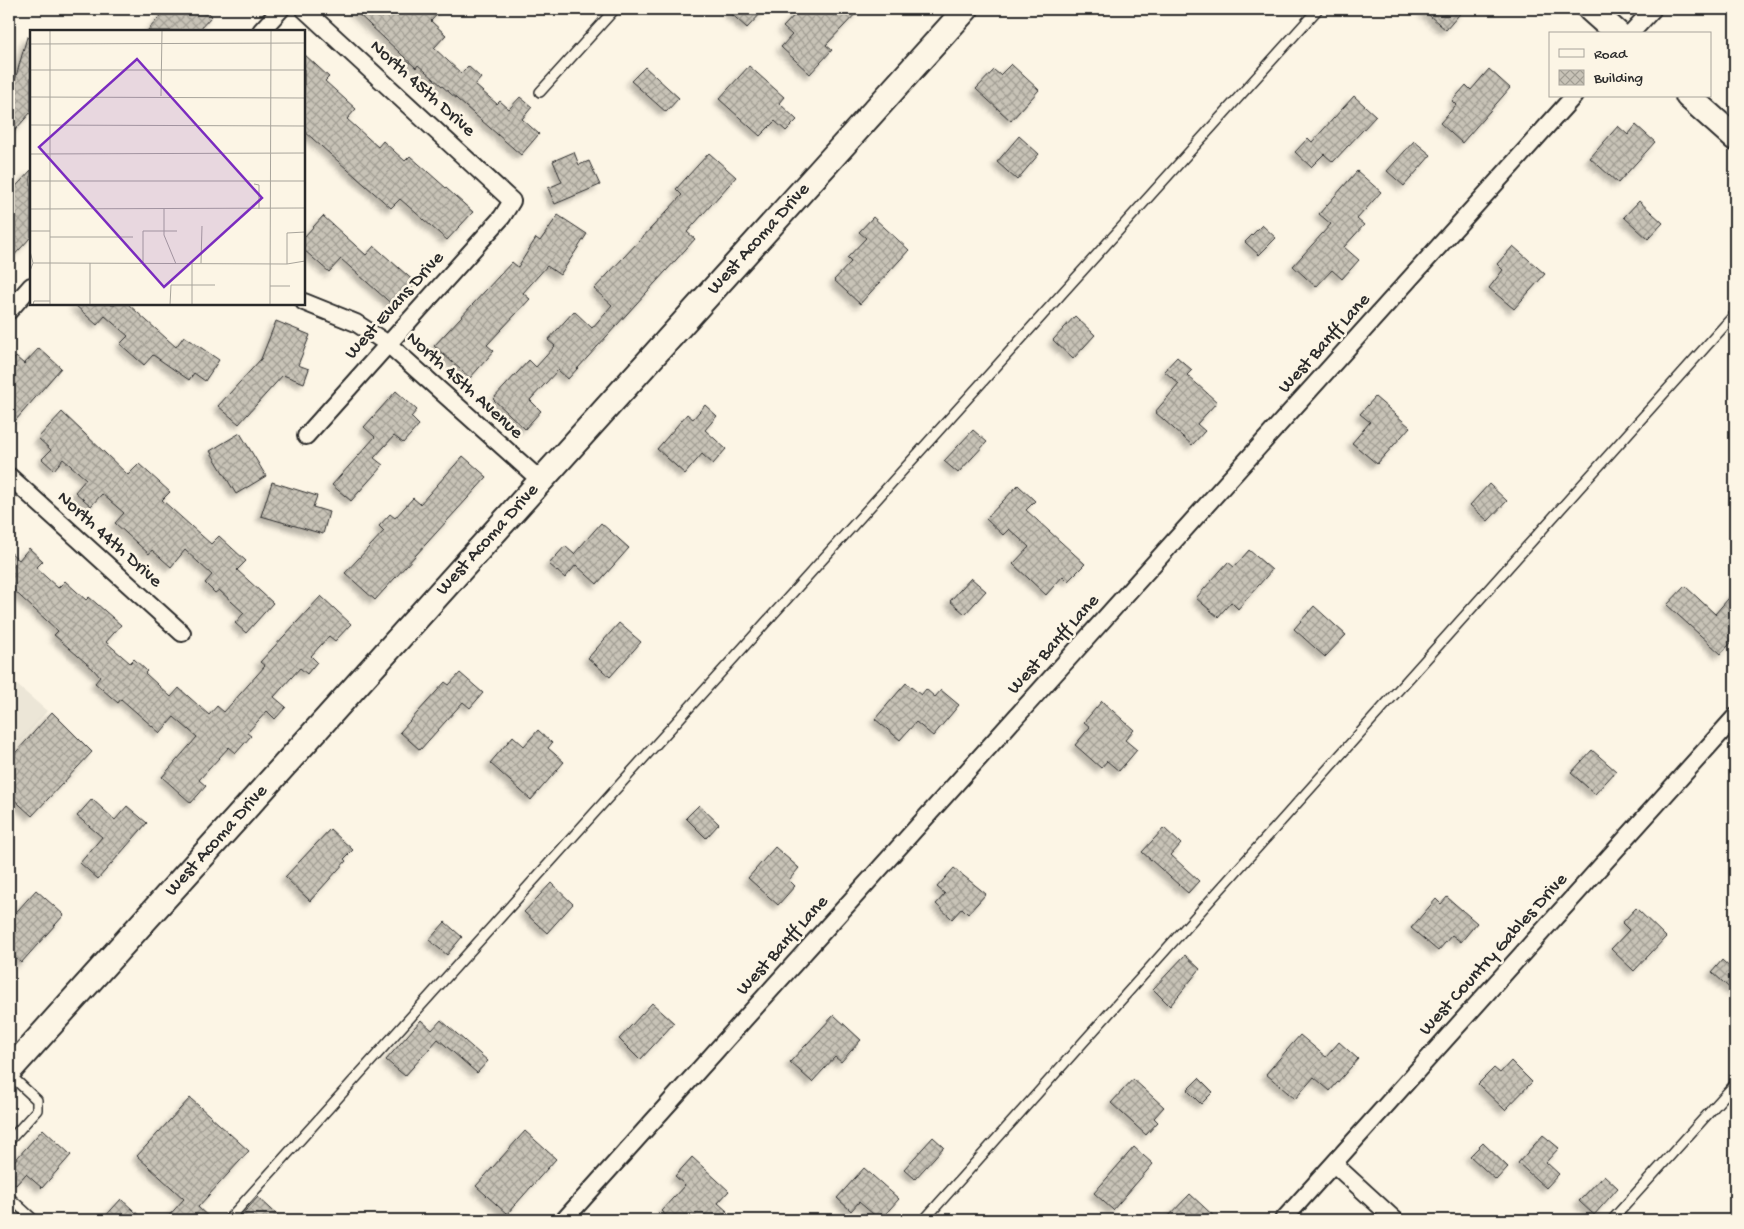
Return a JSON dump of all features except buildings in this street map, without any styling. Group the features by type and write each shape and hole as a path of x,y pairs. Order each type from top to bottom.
{"street":[{"path":"262,30 281,9"},
{"name":"North 45th Drive","path":"304,9 512,201"},
{"name":"West Acoma Drive","path":"9,1073 540,480 966,9"},
{"path":"1590,9 1616,32"},
{"path":"1632,32 1653,9"},
{"name":"West Banff Lane","path":"564,1220 1572,98"},
{"path":"1690,98 1735,138"},
{"name":"West Evans Drive","path":"306,436 502,217 512,201"},
{"path":"9,311 30,287"},
{"name":"North 45th Avenue","path":"305,302 356,323 388,344 540,480"},
{"name":"North 44th Drive","path":"9,476 182,633"},
{"name":"West Country Gables Drive","path":"1283,1220 1735,717"},
{"path":"1334,1164 1395,1220"}],"lane":[{"path":"540,92 615,9"},
{"path":"228,1220 1318,9"},
{"path":"924,1220 1735,314"},
{"path":"9,1073 37,1100 38,1106 37,1110 9,1141"},
{"path":"1612,1220 1735,1084"},
{"path":"9,1197 34,1220"}],"shaded area":[{"path":"17,685 47,711 9,756 9,694"}]}
